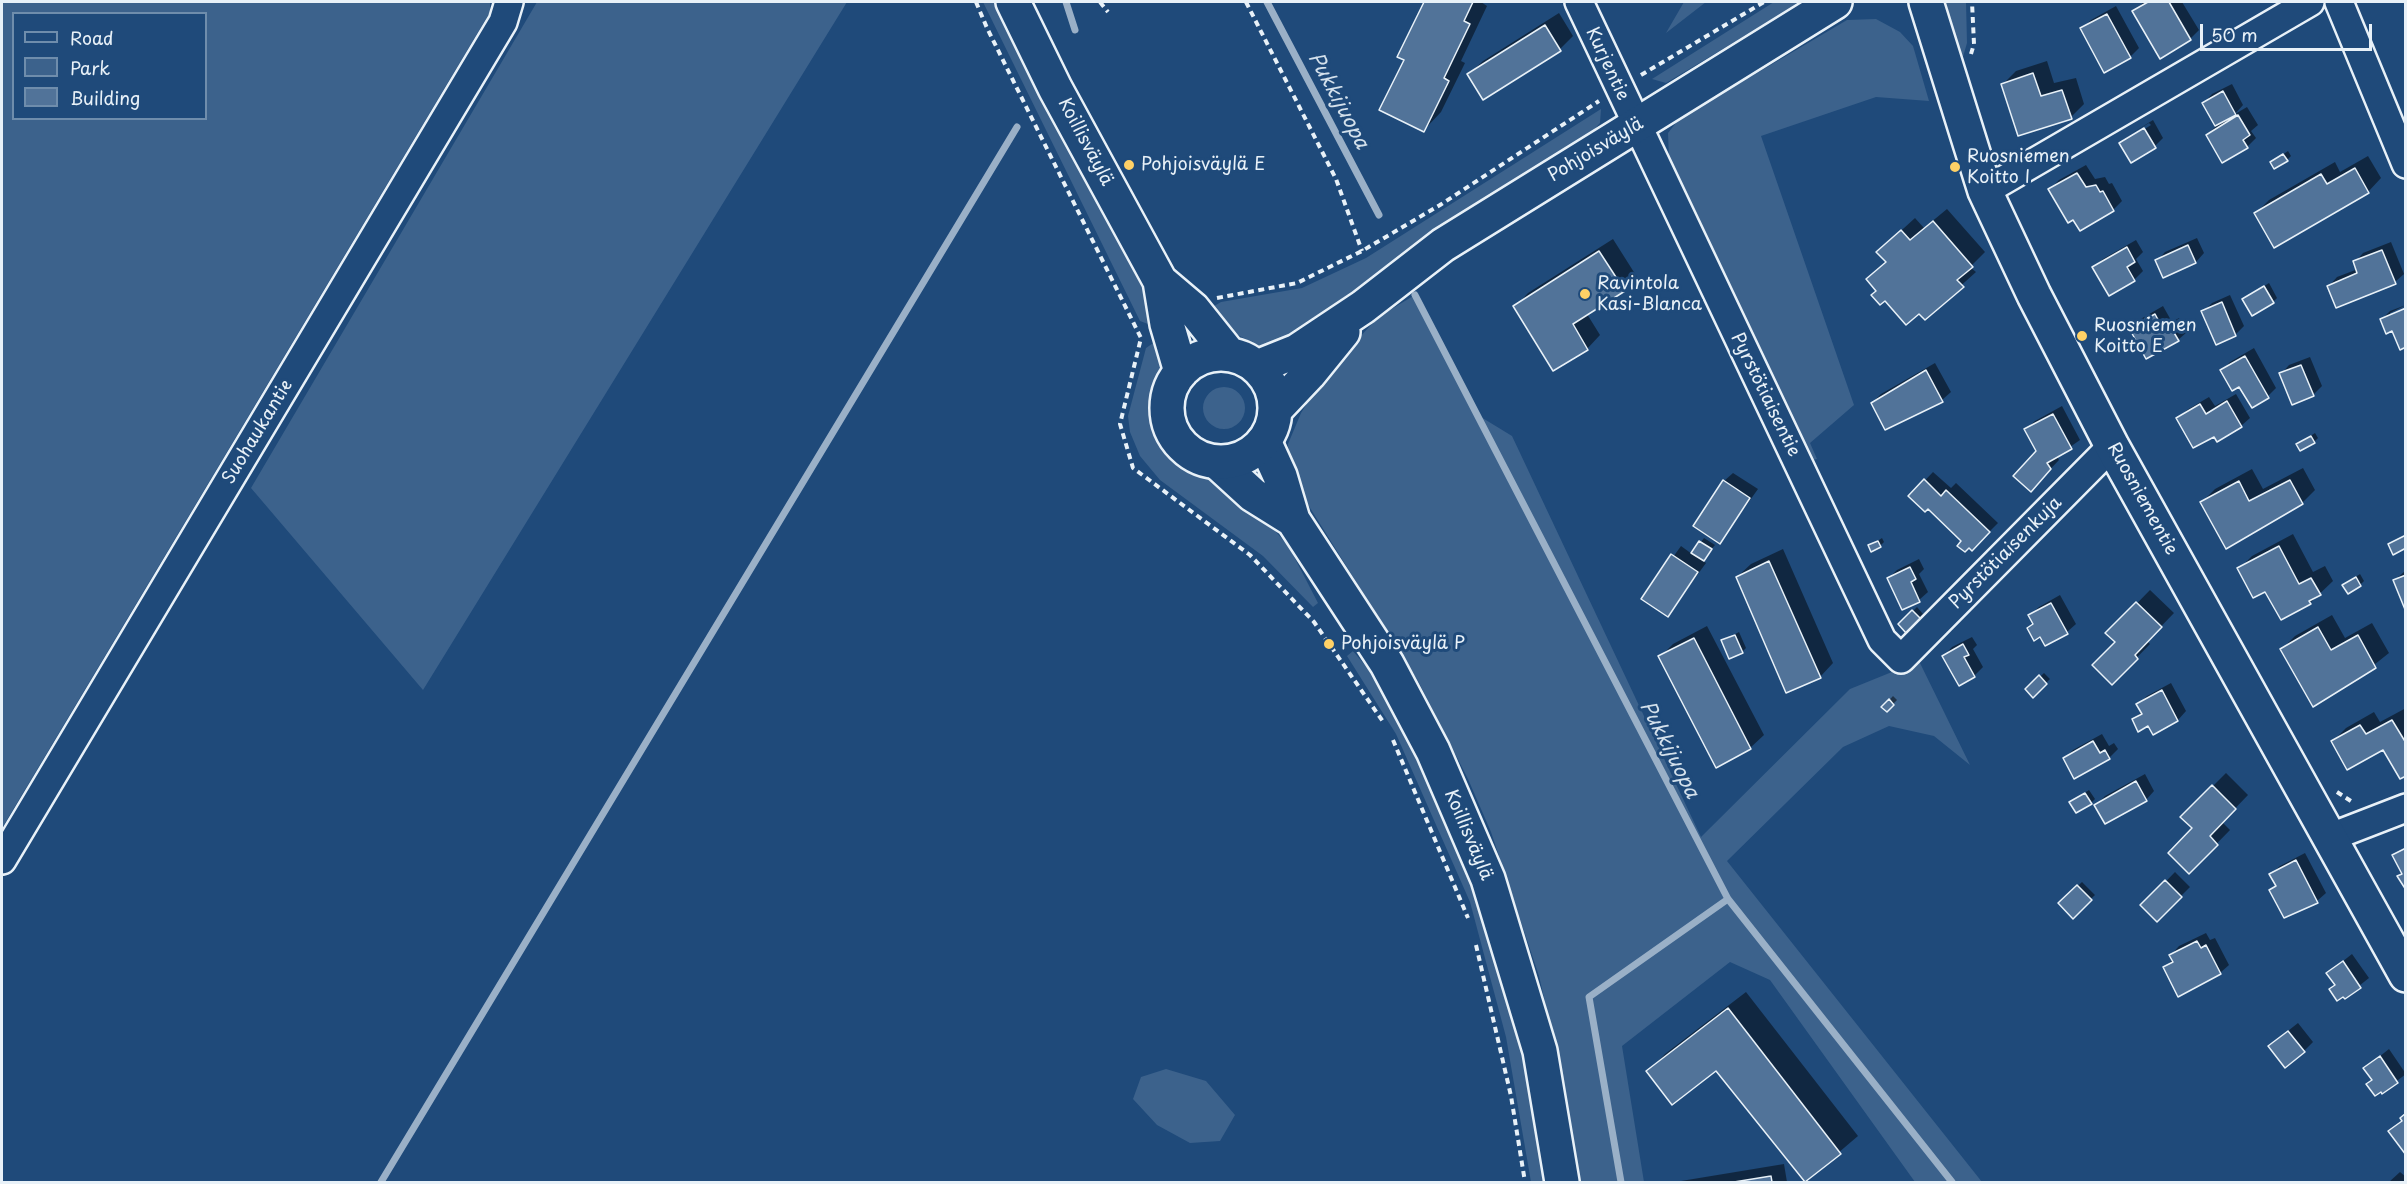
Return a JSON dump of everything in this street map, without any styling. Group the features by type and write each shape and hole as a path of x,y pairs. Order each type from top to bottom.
{"street":[{"name":"Suohaukantie","path":"2,860 497,33 509,2"},
{"name":"Koillisväylä","path":"1012,2 1055,88 1160,281 1167,324 1243,361"},
{"name":"Kurjentie","path":"1579,2 1636,126"},
{"name":"Pohjoisväylä","path":"1243,361 1297,351 1363,307 1443,245 1835,2"},
{"name":"Ruosniementie","path":"1926,2 1985,191 2034,295 2112,446 2406,975"},
{"path":"1985,191 2310,2"},
{"path":"2339,2 2406,164"},
{"name":"Pyrstötiaisentie","path":"1636,126 1882,640 1901,659"},
{"name":"Pohjoisväylä","path":"1275,410 1309,374 1363,307"},
{"path":"1167,324 1181,372"},
{"path":"1211,355 1243,361 1267,380 1274,394 1275,410 1270,432 1251,453 1235,461 1218,463 1203,460 1189,453 1171,429 1167,399 1172,384 1181,372 1195,361 1211,355"},
{"name":"Koillisväylä","path":"1264,441 1280,476 1293,520 1387,664 1433,751 1488,879 1540,1051 1562,1182"},
{"name":"Pyrstötiaisenkuja","path":"1901,659 2112,446"},
{"name":"Koillisväylä","path":"1218,463 1253,495 1293,520"},
{"path":"2331,837 2406,808"}],"path":[{"path":"976,2 992,39 1167,324"},
{"path":"1101,2 1108,12"},
{"path":"1246,2 1336,179 1362,251"},
{"path":"1387,727 1314,622 1250,555 1133,468 1120,424 1167,324 1208,300 1297,282 1362,251 1440,205 1619,88 1764,2"},
{"path":"1969,65 1974,44 1972,2"},
{"path":"1391,736 1414,784 1472,928"},
{"path":"2329,786 2353,802 2369,822"},
{"path":"1475,939 1511,1096 1525,1182"}],"green space":[{"path":"2,2 490,2 490,12 2,828"},
{"path":"537,2 847,2 423,690 251,488"},
{"path":"983,2 997,2 1159,321 1148,324 1140,321"},
{"path":"1684,2 1706,2 1666,33"},
{"path":"1774,2 1801,2 1666,83 1652,79"},
{"path":"1944,2 1966,2 1967,43 1960,67 1945,23"},
{"path":"1876,19 1900,32 1913,46 1929,101 1876,97 1761,136 1854,405 1810,443 1817,459 1807,461 1669,158 1668,133 1679,119 1847,20"},
{"path":"1601,109 1600,123 1591,133 1409,249 1304,337 1282,347 1261,347 1234,333 1209,309 1221,302 1302,288 1366,258"},
{"path":"1415,295 1476,414 1512,436 1701,837 1850,689 1919,661 1970,765 1934,736 1889,726 1843,747 1727,861 1982,1182 1915,1182 1770,980 1730,962 1622,1046 1644,1182 1579,1182 1562,1075 1539,976 1491,832 1468,779 1418,681 1297,487 1289,468 1288,444 1301,413 1322,379 1378,317"},
{"path":"1165,335 1167,359 1156,385 1151,408 1155,432 1168,455 1189,472 1222,484 1258,511 1289,547 1318,603 1313,607 1263,556 1160,480 1140,456 1130,432 1128,416 1146,348"},
{"path":"1224,387 1239,393 1245,408 1239,423 1224,429 1209,423 1203,408 1209,393"},
{"path":"1353,651 1385,689 1413,735 1480,888 1531,1077 1549,1182 1531,1182 1506,1037 1470,902 1396,734 1347,656"},
{"path":"1166,1069 1206,1081 1235,1115 1220,1141 1190,1143 1157,1125 1133,1099 1141,1077"}],"building":[{"path":"1424,2 1473,2 1464,21 1470,24 1444,78 1449,81 1424,132 1379,110 1404,60 1397,57"},
{"path":"2148,2 2169,2 2191,40 2160,59 2132,11"},
{"path":"2107,14 2131,58 2104,73 2080,28"},
{"path":"1545,25 1561,51 1483,100 1467,74"},
{"path":"2033,73 2041,96 2062,90 2072,119 2018,136 2001,84"},
{"path":"2223,91 2236,115 2215,126 2202,103"},
{"path":"2238,115 2250,135 2243,140 2248,148 2222,163 2206,135"},
{"path":"2144,128 2156,148 2131,163 2119,143"},
{"path":"2283,154 2288,161 2274,169 2270,162"},
{"path":"2355,168 2369,193 2274,248 2254,213 2321,174 2327,184"},
{"path":"2077,173 2086,187 2096,185 2100,192 2103,191 2114,211 2080,231 2073,220 2068,223 2048,189"},
{"path":"1933,221 1973,267 1957,280 1964,287 1925,320 1919,314 1906,325 1885,301 1880,305 1871,295 1876,291 1866,279 1886,262 1876,252 1901,230 1910,240"},
{"path":"2188,245 2196,263 2163,278 2155,260"},
{"path":"2127,247 2135,262 2127,267 2135,281 2109,296 2092,267"},
{"path":"2382,250 2396,284 2336,308 2327,286 2357,273 2353,261"},
{"path":"1599,251 1625,291 1573,324 1588,350 1553,371 1513,306"},
{"path":"2264,286 2274,303 2252,316 2242,299"},
{"path":"2222,302 2236,336 2216,345 2201,311"},
{"path":"2406,308 2406,347 2400,350 2392,331 2386,334 2380,319"},
{"path":"2155,314 2163,329 2170,326 2179,341 2146,359 2129,328"},
{"path":"2245,356 2269,398 2252,408 2239,387 2232,391 2220,370"},
{"path":"2301,365 2314,396 2292,405 2279,373"},
{"path":"1926,370 1943,402 1885,430 1871,403"},
{"path":"2227,401 2242,427 2217,442 2214,437 2193,448 2176,418 2200,404 2206,414"},
{"path":"2053,414 2072,449 2047,463 2051,469 2031,492 2013,476 2036,451 2024,429"},
{"path":"2311,436 2315,443 2300,451 2296,444"},
{"path":"1924,479 1941,496 1946,490 1990,532 1972,551 1969,548 1965,552 1957,546 1961,541 1928,509 1925,512 1908,496"},
{"path":"1723,480 1750,498 1720,544 1693,526"},
{"path":"2290,480 2303,504 2226,549 2200,502 2239,481 2249,501"},
{"path":"2406,535 2406,548 2393,555 2388,544"},
{"path":"1699,541 1712,549 1704,561 1691,553"},
{"path":"1878,541 1881,547 1871,552 1868,545"},
{"path":"2279,546 2299,584 2311,578 2321,595 2309,601 2311,604 2281,620 2265,592 2253,598 2237,568"},
{"path":"1671,554 1698,572 1668,617 1641,599"},
{"path":"1769,561 1821,678 1786,693 1736,577"},
{"path":"1910,567 1916,579 1911,582 1920,602 1902,610 1887,578"},
{"path":"2406,575 2406,612 2393,580"},
{"path":"2356,577 2361,586 2348,594 2342,585"},
{"path":"2136,602 2162,627 2135,655 2138,659 2112,685 2092,665 2115,642 2105,633"},
{"path":"2051,603 2068,634 2045,646 2040,637 2034,641 2027,628 2033,624 2028,615"},
{"path":"1912,610 1921,619 1906,633 1898,624"},
{"path":"2318,627 2331,650 2358,635 2376,668 2313,707 2280,649"},
{"path":"1735,635 1743,653 1729,659 1721,640"},
{"path":"1694,638 1751,749 1716,768 1658,656"},
{"path":"1963,644 1969,655 1964,657 1975,677 1959,686 1942,656"},
{"path":"2039,675 2047,684 2033,698 2025,689"},
{"path":"2162,690 2178,721 2153,735 2148,726 2138,732 2132,719 2142,714 2136,704"},
{"path":"1889,699 1894,705 1887,712 1881,707"},
{"path":"2392,720 2406,743 2406,776 2400,779 2383,750 2347,770 2331,741 2360,725 2366,734"},
{"path":"2093,741 2100,753 2105,750 2110,759 2074,779 2063,758"},
{"path":"2136,781 2147,801 2105,824 2094,805"},
{"path":"2212,785 2236,809 2210,836 2218,845 2189,874 2168,853 2192,828 2180,817"},
{"path":"2085,793 2092,804 2076,813 2069,802"},
{"path":"2406,848 2406,890 2397,876 2402,874 2392,855"},
{"path":"2296,860 2318,903 2284,918 2269,890 2276,886 2269,874"},
{"path":"2165,880 2182,897 2157,922 2140,905"},
{"path":"2077,885 2092,900 2073,919 2058,903"},
{"path":"2197,941 2201,948 2206,945 2221,974 2178,997 2163,967 2173,962 2169,955"},
{"path":"2343,961 2361,988 2345,999 2343,997 2337,1001 2329,989 2335,985 2326,973"},
{"path":"1728,1008 1841,1154 1805,1182 1716,1071 1672,1105 1646,1071"},
{"path":"2288,1031 2305,1052 2285,1068 2268,1046"},
{"path":"2380,1056 2398,1083 2375,1096 2366,1084 2372,1080 2363,1068"},
{"path":"2406,1113 2406,1155 2388,1131 2402,1121 2400,1118"},
{"path":"1771,1176 1772,1182 1734,1182"}],"waterway":[{"path":"1066,2 1075,30"},
{"name":"Pukkijuopa","path":"1267,2 1379,215"},
{"path":"381,1182 1017,127"},
{"name":"Pukkijuopa","path":"1415,295 1728,899 1952,1182"},
{"path":"1621,1182 1589,997 1728,899"}],"place":[{"name":"Pohjoisväylä E","path":"1129,165"},
{"name":"Ruosniemen Koitto I","path":"1955,167"},
{"name":"Ravintola Kasi-Blanca","path":"1585,294"},
{"name":"Ruosniemen Koitto E","path":"2082,336"},
{"name":"Pohjoisväylä P","path":"1329,644"}]}
